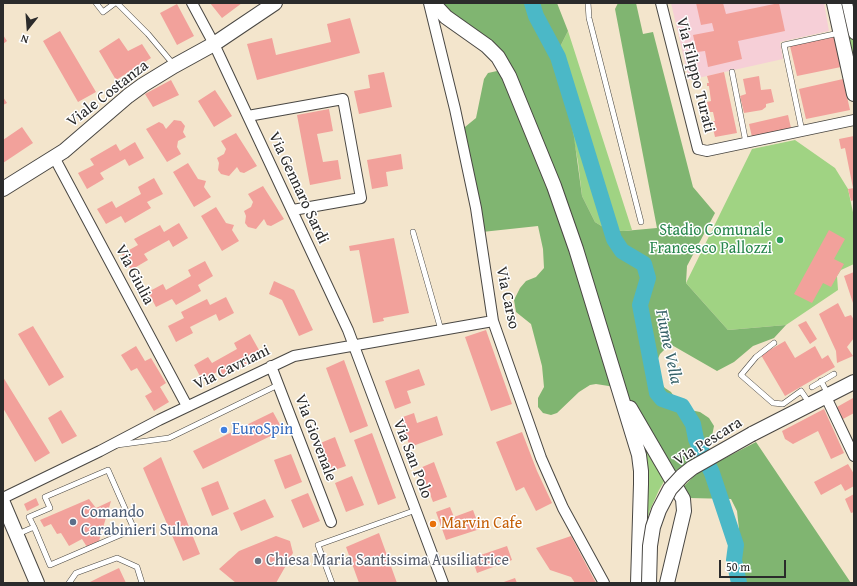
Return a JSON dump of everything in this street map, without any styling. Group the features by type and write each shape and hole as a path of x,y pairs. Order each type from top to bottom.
{"street":[{"name":"Via Gennaro Sardi","path":"192,3 214,44 293,210 354,345"},
{"name":"Viale Costanza","path":"3,189 73,144 133,92 174,66 214,44 275,3"},
{"name":"Via Carso","path":"429,3 455,109 474,200 493,321 541,458 563,508 604,583"},
{"path":"433,3 446,17 487,46 498,57 509,76 562,207 576,248 639,455 641,471 638,583"},
{"name":"Via Filippo Turati","path":"662,3 698,149 703,151 746,143"},
{"path":"834,3 847,33"},
{"path":"847,3 847,33 854,94"},
{"path":"248,116 343,99 361,198 293,210"},
{"path":"746,143 854,120"},
{"name":"Via Giulia","path":"54,157 188,406"},
{"name":"Via Cavriani","path":"3,498 188,406 294,356 493,321"},
{"name":"Via San Polo","path":"354,345 442,583"},
{"name":"Via Giovenale","path":"271,366 331,522"},
{"name":"Via Pescara","path":"648,583 650,546 659,510 670,489 682,476 692,468 752,434 854,382"},
{"path":"619,390 683,499 684,511 667,583"},
{"path":"827,396 854,456"},
{"path":"3,503 37,583"}],"lane":[{"path":"96,3 103,12 116,3 148,34 174,66"},
{"path":"588,3 589,18 641,222"},
{"path":"802,131 784,45 847,33"},
{"path":"732,72 746,143"},
{"path":"413,232 441,330"},
{"path":"774,343 756,357 742,375 774,403 783,404 801,392 810,405"},
{"path":"812,386 834,374"},
{"path":"821,381 827,396"},
{"path":"110,446 169,438 278,385"},
{"path":"108,470 134,529 50,565 34,527 29,516 50,508 45,497 108,470"},
{"path":"332,583 318,545 416,510"},
{"path":"17,535 34,527"},
{"path":"69,583 76,574 117,558 137,567 142,583"}],"shaded area":[{"path":"671,3 824,3 829,31 780,42 783,59 689,80"}],"green space":[{"path":"442,3 557,3 568,31 554,59 554,64 568,110 574,137 582,196 595,222 608,230 624,231 657,228 615,9 618,3 636,3 643,34 653,32 693,187 715,213 687,266 686,283 728,330 786,325 774,338 753,346 734,362 717,371 670,344 660,354 657,361 658,379 675,398 676,407 700,412 709,418 714,426 710,446 696,458 689,461 673,473 631,405 621,383 513,70 450,15"},
{"path":"839,3 854,3 854,72"},
{"path":"568,31 632,230 608,230 595,222 582,196 578,162 568,110 554,64 554,59"},
{"path":"497,71 504,77 554,196 615,387 596,384 590,385 579,392 557,413 551,415 543,413 538,407 538,398 544,387 542,366 531,324 516,312 514,300 520,288 526,281 536,277 544,268 543,249 538,226 482,232 463,131 465,127 476,118 484,79 488,73"},
{"name":"Stadio Comunale Francesco Pallozzi","path":"795,140 835,168 848,189 854,217 854,264 841,270 837,276 838,290 786,325 728,330 686,283 752,149"},
{"path":"642,438 666,478 650,510 643,534"},
{"path":"756,442 851,583 743,583 737,560 737,539 739,529 737,511 731,499 689,498 683,487 704,469"}],"building":[{"path":"210,3 242,3 222,18"},
{"path":"696,3 723,3 726,14 779,3 785,31 738,41 742,59 708,67 705,51 697,52 693,35 714,31 712,23 701,25"},
{"path":"177,4 194,36 177,45 160,13"},
{"path":"350,18 360,53 257,80 247,44 272,38 276,55 331,42 327,24"},
{"path":"60,31 96,92 78,102 43,41"},
{"path":"3,35 7,41 3,44"},
{"path":"834,36 841,67 797,76 790,46"},
{"path":"119,38 128,51 142,44 151,58 116,80 99,51"},
{"path":"384,72 392,107 359,114 354,91 370,88 368,75"},
{"path":"724,72 737,133 715,137 713,128 716,127 715,124 710,125 709,121 715,121 713,112 710,112 707,102 711,101 709,86 707,86 707,83 709,83 707,76"},
{"path":"759,76 761,90 771,89 774,102 766,104 766,107 762,110 744,113 740,96 746,94 743,79"},
{"path":"843,79 850,110 806,119 799,89"},
{"path":"171,80 179,95 153,107 145,94"},
{"path":"215,90 232,116 214,127 198,101"},
{"path":"3,97 7,103 3,105"},
{"path":"329,109 333,131 317,134 323,162 338,160 341,179 310,185 297,115"},
{"path":"788,115 791,128 752,137 749,124"},
{"path":"174,120 181,121 185,126 183,132 186,137 178,141 177,147 181,154 167,162 146,129 159,122 163,124 166,129"},
{"path":"22,127 33,143 3,163 3,140"},
{"path":"236,133 257,166 244,173 240,172 237,167 229,176 221,174 218,170 219,163 217,158 224,154 226,149 221,141"},
{"path":"854,136 853,188 845,148 841,149 839,139"},
{"path":"135,142 144,158 129,166 125,159 100,173 104,179 87,189 78,173 94,165 90,159 116,144 120,151"},
{"path":"401,154 403,169 386,172 388,186 372,189 367,160"},
{"path":"188,163 198,179 206,181 204,187 211,197 194,207 173,172"},
{"path":"154,178 163,194 147,202 151,208 125,223 121,216 106,224 97,209 112,201 116,208 141,194 138,187"},
{"path":"263,186 284,219 271,226 267,225 264,219 256,229 248,227 245,223 246,216 244,211 251,207 253,202 248,194"},
{"path":"854,188 854,200 851,201 848,189"},
{"path":"216,207 226,223 234,225 232,230 239,241 222,251 201,216"},
{"path":"179,223 188,238 173,247 169,240 144,254 148,260 131,270 122,254 138,245 134,239 160,225 164,232"},
{"path":"829,230 845,239 834,259 844,264 831,287 823,283 812,303 794,294"},
{"path":"394,238 409,313 383,318 384,321 373,323 359,250 350,251 349,246"},
{"path":"205,261 213,276 198,285 201,291 176,305 172,299 156,307 148,292 163,284 166,290 191,276 188,270"},
{"path":"854,272 854,306 844,276"},
{"path":"274,281 294,290 313,330 299,336 282,300 269,294"},
{"path":"226,297 234,313 219,321 216,314 190,327 193,333 176,342 168,326 184,318 181,312 207,299 210,305"},
{"path":"838,303 845,317 851,315 854,320 854,338 847,347 853,356 837,363 836,351 819,314"},
{"path":"806,321 817,339 810,344 798,325"},
{"path":"33,326 64,377 49,386 18,334"},
{"path":"486,330 512,404 491,411 465,337"},
{"path":"250,334 259,350 244,358 247,364 221,379 217,372 202,380 194,365 208,357 212,363 237,349 234,343"},
{"path":"785,341 795,358 815,346 822,359 828,355 835,367 785,396 761,355"},
{"path":"136,346 145,361 151,358 166,383 160,387 169,402 154,411 145,396 152,392 137,368 131,371 121,355"},
{"path":"344,360 368,426 350,433 326,368"},
{"path":"419,369 425,385 407,391 411,403 395,409 385,381"},
{"path":"3,377 50,453 35,462 3,408"},
{"path":"853,398 854,413 843,419 837,407"},
{"path":"824,409 844,453 831,459 818,431 793,444 785,439 782,431"},
{"path":"61,410 77,436 62,444 48,418"},
{"path":"273,412 283,430 203,469 193,451"},
{"path":"414,413 417,423 437,416 443,435 410,447 400,418"},
{"path":"522,432 537,471 552,503 536,511 524,487 516,491 496,442"},
{"path":"372,433 396,498 378,505 354,440"},
{"path":"335,437 346,466 329,472 318,444"},
{"path":"291,454 302,482 285,489 274,460"},
{"path":"161,457 200,554 183,561 143,468"},
{"path":"434,462 447,497 433,502 420,468"},
{"path":"848,464 854,474 854,486 845,491 841,484 821,495 814,482"},
{"path":"352,476 364,505 346,512 335,483"},
{"path":"218,481 229,509 212,516 201,488"},
{"path":"308,493 320,521 303,528 291,500"},
{"path":"854,494 854,512 851,513 845,499"},
{"path":"36,498 39,505 27,511 24,504"},
{"name":"Comando Carabinieri Sulmona","path":"89,499 96,508 111,501 99,541 87,547 82,539 69,546 61,533 57,534 51,524 44,527 40,520"},
{"path":"265,499 274,517 241,531 233,513"},
{"path":"450,507 454,517 473,510 480,529 446,540 436,512"},
{"path":"379,533 397,583 359,583 346,547"},
{"name":"Chiesa Maria Santissima Ausiliatrice","path":"276,536 290,541 293,553 276,583 236,583 219,569 239,551"},
{"path":"571,536 596,583 575,583 571,577 550,570 536,548"},
{"path":"507,546 512,560 477,573 472,558"},
{"path":"119,568 126,583 88,583 102,576"},
{"path":"515,578 517,583 501,583"}],"waterway":[{"name":"Fiume Vella","path":"532,3 536,16 558,57 614,239 622,251 644,264 648,278 640,305 657,393 662,399 682,406 693,424 696,439 712,473 736,545 734,560 739,583"}],"place":[{"name":"Stadio Comunale Francesco Pallozzi","path":"780,240"},
{"name":"EuroSpin","path":"224,430"},
{"name":"Comando Carabinieri Sulmona","path":"73,522"},
{"name":"Marvin Cafe","path":"433,524"},
{"name":"Chiesa Maria Santissima Ausiliatrice","path":"258,561"}]}
